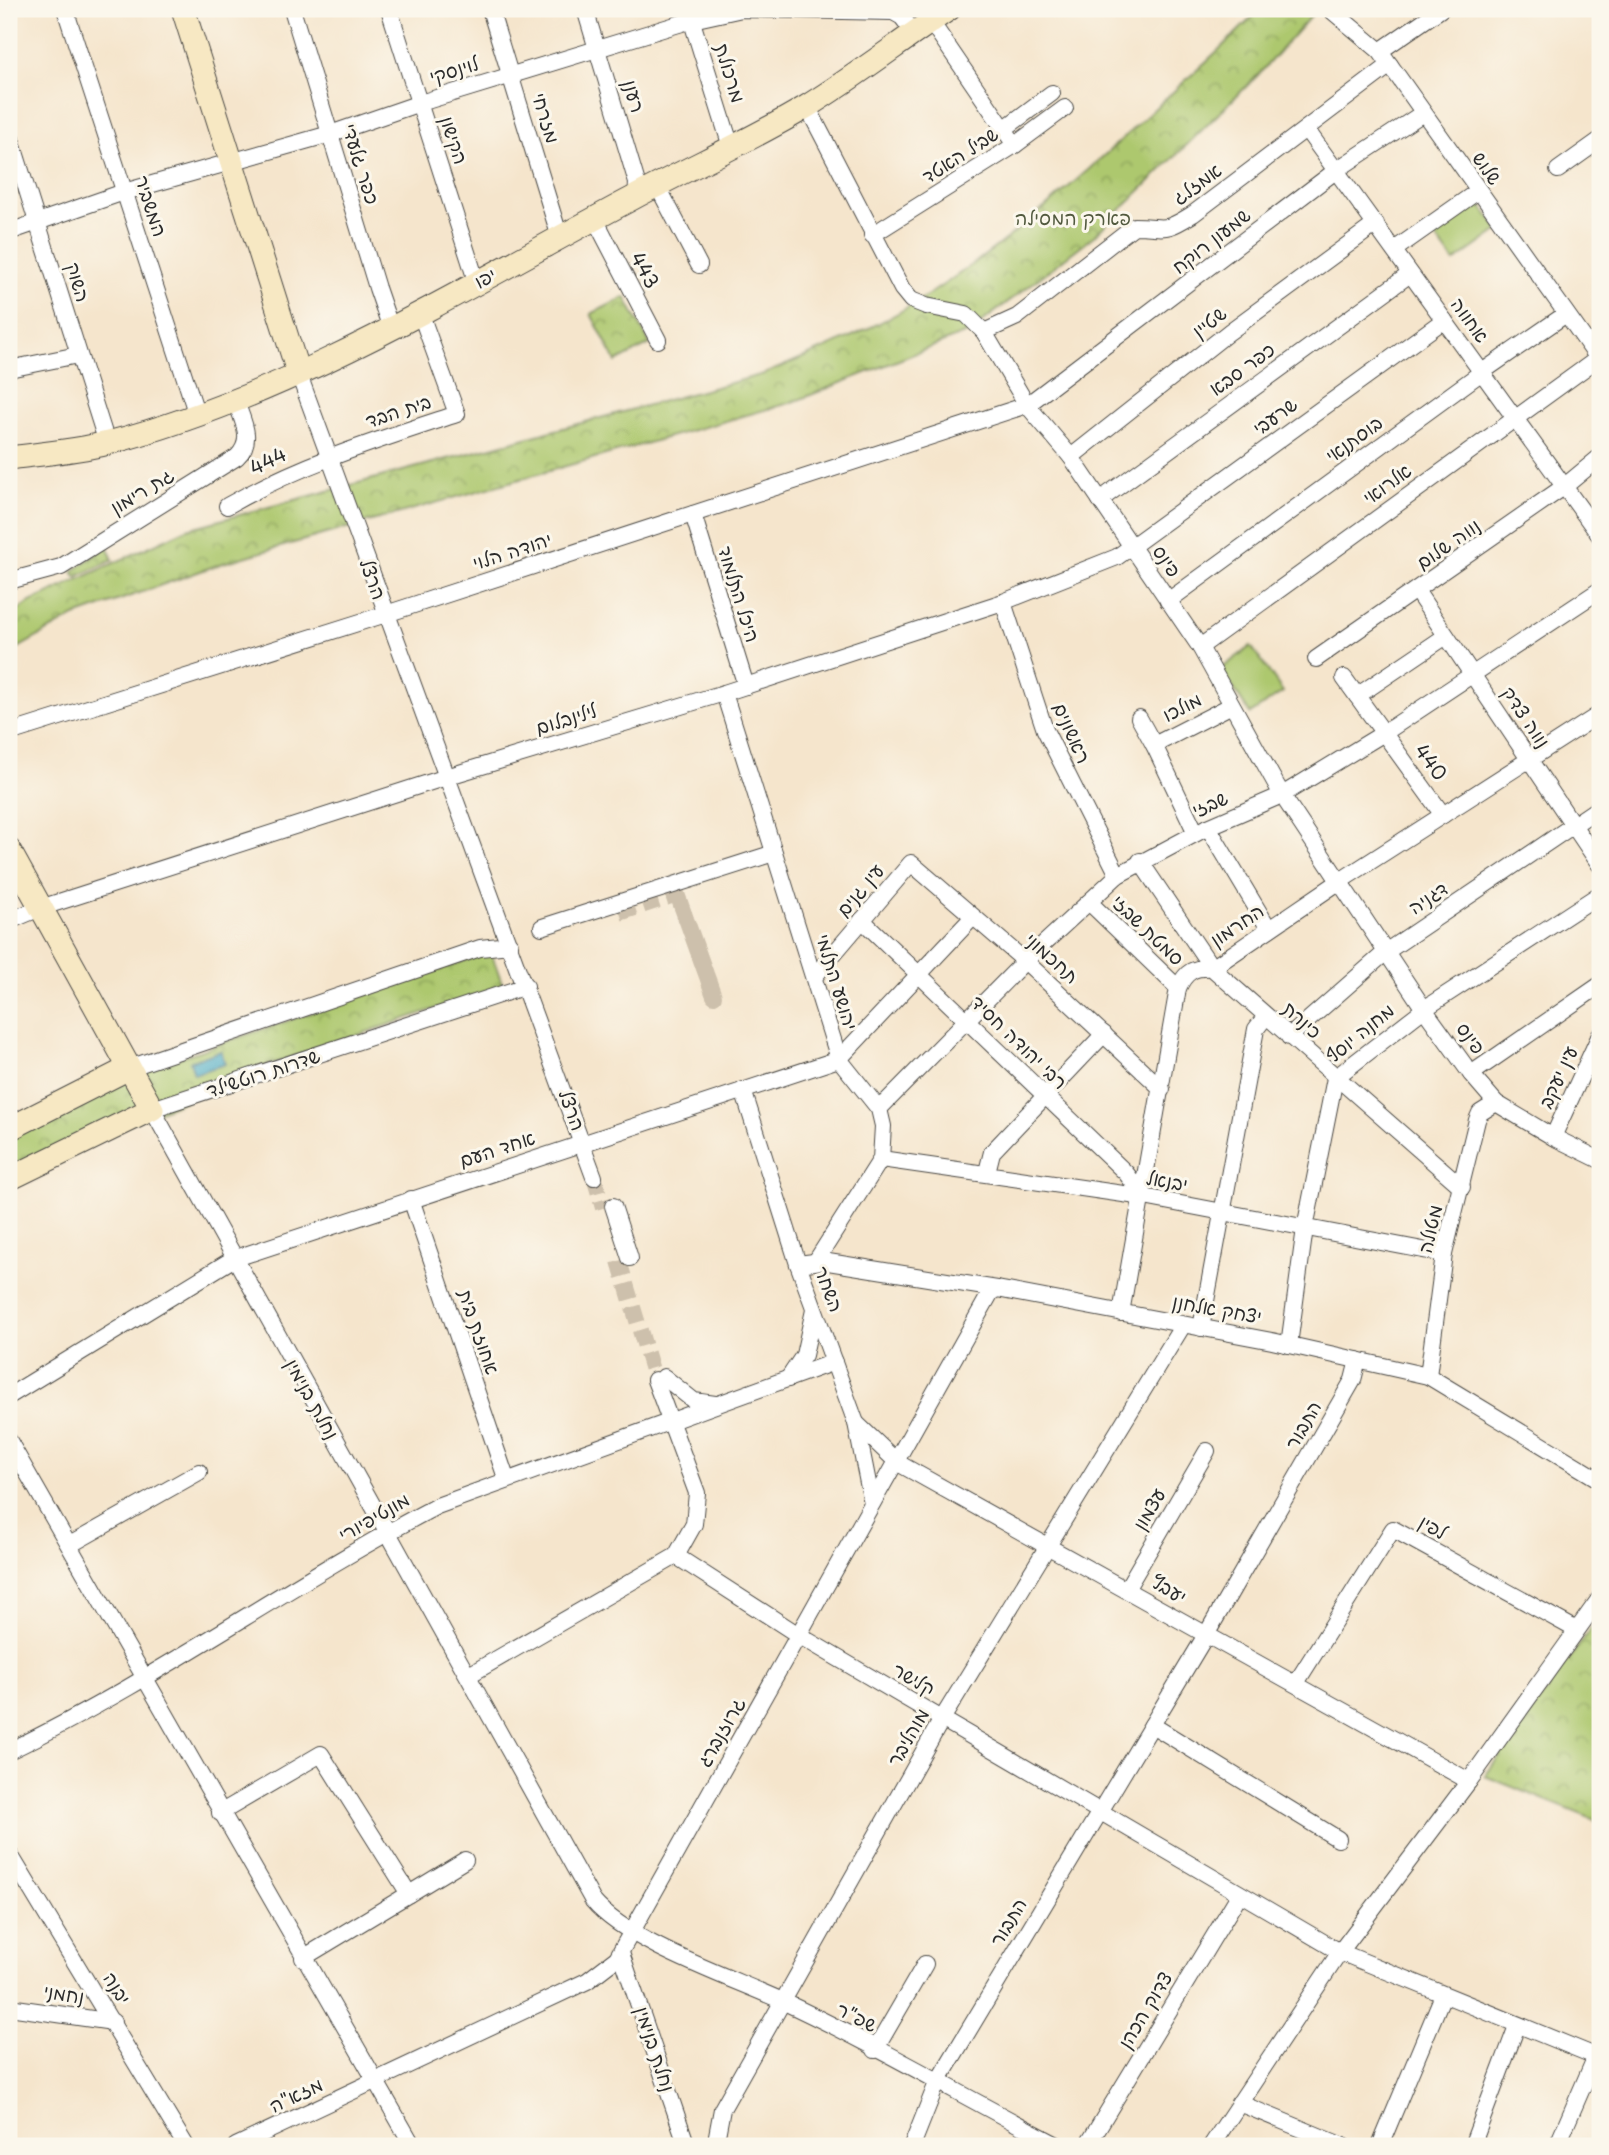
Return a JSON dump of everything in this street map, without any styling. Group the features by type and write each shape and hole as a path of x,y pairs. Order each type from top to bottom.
{"street":[{"name":"המשביר","path":"65,9 194,406 191,416"},
{"name":"הרצל","path":"183,9 298,372 584,1143 593,1154 598,1176"},
{"name":"כפר גלעדי","path":"292,9 388,320 398,324"},
{"name":"הקישון","path":"389,9 474,274 472,285"},
{"name":"מזרחי","path":"490,9 557,228 567,234"},
{"name":"רענן","path":"585,9 637,183 647,190 699,265"},
{"name":"לוינסקי","path":"9,232 124,192 330,134 598,48 690,14 742,9 893,12 902,17 937,17"},
{"name":"שלוש","path":"1330,9 1385,58 1600,359"},
{"name":"אמזלג","path":"985,332 1017,317 1134,226 1158,230 1173,226 1306,129 1441,9"},
{"name":"מרכולת","path":"690,14 732,149"},
{"name":"יפו","path":"9,458 107,443 191,416 298,372 398,324 647,190 732,149 807,106 937,17"},
{"name":"שביל האטד","path":"872,235 1015,145 939,32 937,17"},
{"path":"1004,129 1052,93"},
{"name":"פינס","path":"807,106 872,235 911,300 926,306 967,314 985,332 1027,405 1071,457 1200,647 1230,706 1282,795 1424,1009 1471,1074 1496,1103 1553,1137 1600,1160"},
{"path":"1015,145 1065,108"},
{"name":"שמעון רוקח","path":"1027,405 1338,169 1423,113"},
{"name":"אחווה","path":"1306,129 1338,169 1410,274 1515,415 1600,536"},
{"name":"השוק","path":"9,133 107,443"},
{"path":"1558,170 1600,140"},
{"path":"1394,250 1478,191"},
{"name":"443","path":"595,219 658,340"},
{"name":"שטיין","path":"1071,457 1229,332 1376,224"},
{"name":"כפר סבא","path":"1100,500 1410,274"},
{"name":"בית הבד","path":"329,456 457,414 420,312"},
{"name":"בוסתנאי","path":"1168,601 1566,314"},
{"name":"שרעבי","path":"1131,547 1444,320"},
{"path":"9,369 78,355"},
{"name":"אלרואי","path":"1200,647 1515,415 1600,359"},
{"name":"גת רימון","path":"9,581 61,567 237,457 246,449 248,439 235,399"},
{"name":"יהודה הלוי","path":"9,733 386,614 1027,405"},
{"name":"444","path":"227,506 272,480 329,456"},
{"name":"נווה שלום","path":"1316,659 1417,592 1565,486 1600,457"},
{"name":"היכל התלמוד","path":"693,514 746,686"},
{"name":"לילינבלום","path":"9,921 40,908 447,777 724,693 1003,602 1096,568 1131,547"},
{"name":"שבזי","path":"879,1109 1026,961 1118,875 1202,830 1282,795 1384,733 1600,590"},
{"name":"נווה צדק","path":"1417,592 1600,865"},
{"name":"ראשונים","path":"1003,602 1045,730 1118,875"},
{"path":"1357,696 1447,636"},
{"name":"440","path":"1344,678 1443,815"},
{"name":"יהושע התלמי","path":"724,693 839,1059 879,1109"},
{"name":"מולכו","path":"1154,745 1230,706"},
{"name":"החרמון","path":"1178,988 1184,976 1196,967 1212,968 1340,881 1600,714"},
{"name":"מולכו","path":"1139,718 1202,830 1269,929"},
{"name":"דגניה","path":"1289,1037 1387,951 1600,807"},
{"name":"נחלת בנימין","path":"9,850 233,1259 469,1675 593,1901 602,1912 632,1933"},
{"path":"542,927 775,853"},
{"name":"כינרת","path":"1140,861 1212,968 1462,1187"},
{"name":"עין גנים","path":"814,978 911,863"},
{"name":"תחכמוני","path":"911,863 1026,961 1162,1089"},
{"name":"מחנה יוסף","path":"1289,1345 1305,1228 1335,1078 1424,1009 1600,894"},
{"name":"סמטת שבזי","path":"1088,902 1178,988"},
{"name":"אחד העם","path":"9,1396 233,1259 839,1059 973,917"},
{"name":"רבי יהודה חסיד","path":"862,920 1126,1173 1144,1198"},
{"path":"9,1129 129,1068 473,950 510,945"},
{"path":"1471,1074 1600,985"},
{"name":"שדרות רוטשילד","path":"9,1179 152,1109 526,986"},
{"path":"1121,1313 1144,1198 1178,988"},
{"path":"1201,1328 1256,1029 1266,1016"},
{"path":"988,1172 992,1152 1104,1034"},
{"name":"עין יעקב","path":"1553,1137 1600,1035"},
{"name":"השחר","path":"743,1090 831,1364 856,1423 872,1503"},
{"name":"מטולה","path":"1428,1376 1444,1254 1477,1119 1480,1113 1496,1103"},
{"path":"816,1261 881,1159 884,1141 879,1109"},
{"name":"יבנאל","path":"881,1159 988,1172 1144,1198 1444,1254"},
{"name":"אחוזת בית","path":"411,1199 506,1478"},
{"path":"608,1207 625,1259"},
{"name":"יצחק אלחנן","path":"798,1264 816,1261 997,1289 1289,1345 1428,1376 1600,1480"},
{"name":"גרוזנברג","path":"373,2082 587,1981 608,1967 621,1953 872,1503 898,1463 991,1293 997,1289"},
{"path":"787,1380 804,1355 814,1307"},
{"name":"מוהליבר","path":"715,2146 722,2109 782,2001 942,1720 1182,1325"},
{"name":"התבור","path":"912,2146 937,2083 1206,1635 1353,1380 1358,1360"},
{"name":"מונטיפיורי","path":"9,1751 143,1679 387,1532 437,1506 506,1478 831,1364"},
{"path":"469,1675 676,1556 694,1524 698,1503 694,1483 671,1422 659,1378 694,1401 720,1404"},
{"name":"יעבץ","path":"856,1423 898,1463 1046,1546 1128,1588 1206,1635 1469,1781"},
{"path":"9,1441 373,2082 413,2146"},
{"name":"עצמון","path":"1128,1588 1207,1451"},
{"path":"75,1542 199,1472"},
{"name":"לפין","path":"1296,1683 1393,1529 1575,1629"},
{"name":"קלישר","path":"676,1556 800,1636 1340,1952 1598,2057"},
{"path":"1211,2146 1340,1952 1469,1781 1575,1629 1600,1598"},
{"path":"1152,1726 1338,1839"},
{"path":"220,1813 321,1754 409,1894"},
{"name":"יבנה","path":"9,1853 186,2146"},
{"path":"303,1958 465,1860"},
{"name":"צדוק הכהן","path":"1087,2146 1239,1895"},
{"name":"שפ\"ר","path":"632,1933 782,2001 1059,2146"},
{"name":"נחלת בנימין","path":"621,1953 687,2146"},
{"path":"875,2050 925,1964"},
{"path":"1380,2146 1443,1995"},
{"name":"נחמני","path":"9,2007 113,2022"},
{"path":"1472,2146 1517,2026"},
{"path":"1557,2146 1598,2057"},
{"name":"מזא\"ה","path":"236,2146 373,2082"},
{"path":"1239,2103 1318,2141 1343,2146"}],"green space":[{"name":"פארק המסילה","path":"1260,9 1317,9 1260,73 1095,235 969,332 793,402 223,563 75,616 9,653 9,617 30,602 187,529 764,374 891,317 961,273 1046,207 1207,61"},
{"path":"1475,197 1499,230 1454,262 1430,230"},
{"path":"625,297 650,344 616,362 591,314"},
{"path":"107,546 113,560 76,577 73,571"},
{"path":"1251,646 1283,692 1250,714 1221,669"},
{"path":"491,952 503,986 275,1063 9,1174 9,1135 122,1077"},
{"path":"1600,1616 1600,1822 1485,1776"}],"water":[{"path":"221,1051 225,1064 194,1074 190,1061"}],"tunnel":[{"path":"620,913 677,894 714,996 677,894"},
{"path":"594,1177 603,1208"},
{"path":"619,1261 655,1380"}]}
